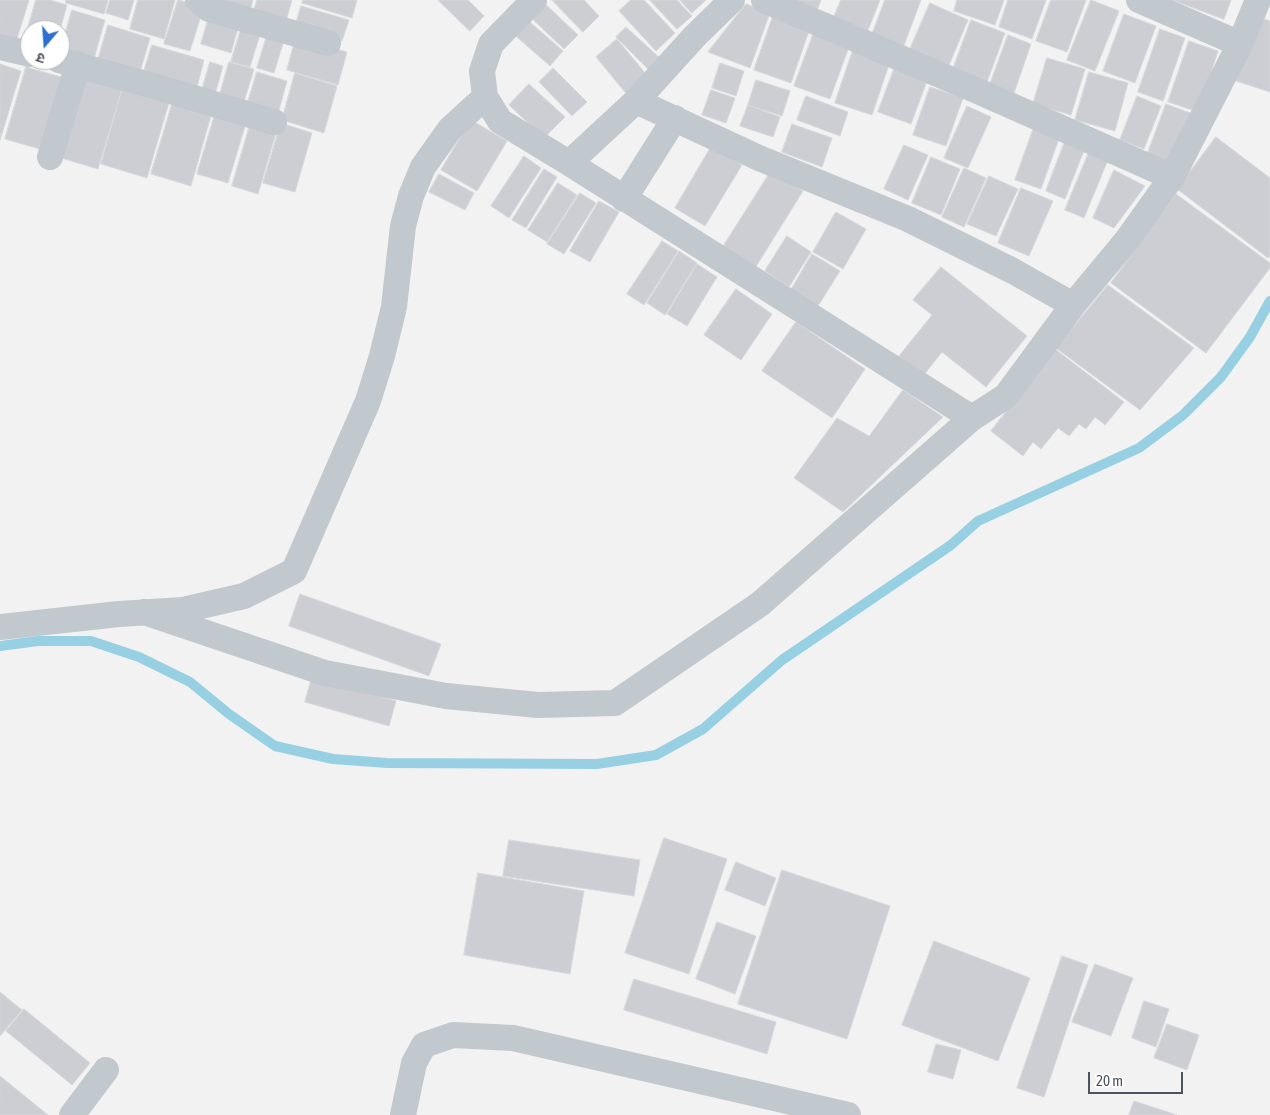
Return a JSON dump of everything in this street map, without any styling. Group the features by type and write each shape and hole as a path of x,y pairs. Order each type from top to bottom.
{"street":[{"path":"198,0 209,9 328,42"},
{"path":"534,0 491,44 482,71 485,97 500,120 972,418"},
{"path":"569,162 636,101 695,36 732,0"},
{"path":"764,0 980,92 1172,177"},
{"path":"1138,0 1240,44"},
{"path":"144,612 325,673 436,695 538,705 615,703 760,604 972,418 1006,396 1073,305 1127,240 1172,177 1240,44 1258,0"},
{"path":"0,47 20,52"},
{"path":"70,63 274,122"},
{"path":"50,157 66,70"},
{"path":"0,627 144,612 182,610 244,596 294,571 368,401 382,356 394,306 404,226 411,196 422,167 450,129 485,97"},
{"path":"636,101 759,158 908,220 1013,271 1073,305"},
{"path":"624,198 675,118"},
{"path":"403,1115 414,1063 424,1045 453,1035 513,1038 848,1115"},
{"path":"72,1115 106,1070"}],"building":[{"path":"0,0 29,0 23,20 20,20 20,29 16,42 0,37"},
{"path":"36,0 50,0 67,5 63,20 30,20"},
{"path":"66,0 108,0 104,14 66,3"},
{"path":"110,0 134,0 128,20 106,13"},
{"path":"138,0 175,0 164,39 130,29"},
{"path":"178,0 204,6 190,51 164,44"},
{"path":"210,0 253,0 248,18"},
{"path":"257,0 292,0 284,28 252,18"},
{"path":"303,0 357,0 352,18 302,3"},
{"path":"438,0 468,0 484,16 470,31"},
{"path":"541,0 578,35 564,49 526,13"},
{"path":"552,0 584,0 599,16 583,32"},
{"path":"631,0 644,0 675,33 656,51 619,11"},
{"path":"650,0 677,0 692,16 677,29"},
{"path":"680,0 706,0 692,13"},
{"path":"787,0 821,0 817,10"},
{"path":"841,0 880,0 868,30 834,17"},
{"path":"885,0 921,0 903,48 871,37"},
{"path":"957,0 1004,0 995,25 954,11"},
{"path":"1008,0 1046,0 1032,39 999,27"},
{"path":"1051,0 1086,0 1067,52 1036,41"},
{"path":"1091,0 1119,11 1095,71 1067,60"},
{"path":"1172,0 1231,0 1224,19"},
{"path":"930,3 968,20 949,65 910,49"},
{"path":"746,4 770,13 750,68 708,52"},
{"path":"301,6 349,20 342,41 295,28"},
{"path":"72,10 105,20 93,62 70,55 69,20"},
{"path":"210,13 240,21 231,53 201,44"},
{"path":"1124,14 1156,26 1135,83 1103,71"},
{"path":"523,16 563,51 550,66 510,31"},
{"path":"773,16 810,28 791,83 754,70"},
{"path":"1258,17 1270,21 1270,92 1236,81"},
{"path":"971,20 1005,33 987,82 953,69"},
{"path":"243,22 262,28 250,67 231,62"},
{"path":"108,25 150,38 140,72 98,60"},
{"path":"626,27 662,60 651,72 616,37"},
{"path":"1160,29 1185,38 1163,101 1138,92"},
{"path":"268,32 285,37 274,73 257,68"},
{"path":"814,32 850,44 830,99 794,86"},
{"path":"1008,35 1031,44 1014,93 990,84"},
{"path":"296,37 347,52 338,85 287,70"},
{"path":"617,39 650,79 629,97 596,57"},
{"path":"1189,41 1218,51 1198,112 1168,102"},
{"path":"152,45 204,60 197,87 144,71"},
{"path":"853,50 890,62 872,115 835,103"},
{"path":"1047,58 1085,69 1071,115 1033,104"},
{"path":"210,62 223,66 215,94 202,90"},
{"path":"229,62 254,69 243,105 219,98"},
{"path":"720,63 744,71 736,96 712,88"},
{"path":"0,64 21,71 0,140"},
{"path":"553,68 587,102 572,116 539,82"},
{"path":"894,69 927,81 911,124 878,112"},
{"path":"25,70 36,70 61,77 40,149 5,139"},
{"path":"257,72 287,81 278,114 247,105"},
{"path":"1089,72 1128,83 1115,131 1075,120"},
{"path":"295,73 337,86 324,133 282,120"},
{"path":"82,77 122,89 98,169 58,157"},
{"path":"756,80 790,91 782,116 748,105"},
{"path":"529,84 565,117 544,138 509,105"},
{"path":"123,86 170,99 147,178 101,164"},
{"path":"930,87 963,98 946,146 913,135"},
{"path":"711,90 735,98 726,123 702,115"},
{"path":"806,96 848,112 840,136 797,120"},
{"path":"1137,96 1161,106 1144,149 1120,140"},
{"path":"173,101 212,112 191,186 151,174"},
{"path":"1166,104 1193,114 1174,165 1147,155"},
{"path":"748,105 780,117 773,137 740,126"},
{"path":"967,106 991,117 968,168 944,158"},
{"path":"215,114 246,123 228,183 197,174"},
{"path":"471,120 507,141 477,191 441,170"},
{"path":"281,123 312,133 295,192 263,183"},
{"path":"792,124 832,138 822,167 782,152"},
{"path":"250,125 276,133 258,194 232,186"},
{"path":"1034,127 1060,136 1041,189 1015,180"},
{"path":"1216,137 1270,178 1270,256 1268,258 1177,189"},
{"path":"1065,141 1085,148 1065,199 1046,191"},
{"path":"904,145 928,155 908,200 884,189"},
{"path":"711,147 742,165 705,226 675,208"},
{"path":"1089,152 1108,160 1084,218 1065,210"},
{"path":"524,156 541,168 509,218 491,206"},
{"path":"931,157 960,169 941,215 912,203"},
{"path":"964,168 986,178 964,227 942,217"},
{"path":"544,169 557,177 526,228 512,220"},
{"path":"1114,170 1145,186 1114,228 1093,218"},
{"path":"771,171 803,191 752,273 719,253"},
{"path":"439,174 474,193 465,210 429,192"},
{"path":"989,176 1018,189 996,236 967,224"},
{"path":"558,183 577,195 547,242 528,230"},
{"path":"1021,188 1053,201 1029,256 998,243"},
{"path":"580,193 596,203 564,254 547,244"},
{"path":"1176,194 1270,263 1270,268 1206,353 1111,283"},
{"path":"599,201 619,212 590,262 570,251"},
{"path":"836,212 866,229 843,269 813,252"},
{"path":"787,236 811,252 789,287 765,271"},
{"path":"662,241 678,251 644,305 627,294"},
{"path":"679,251 697,263 665,315 647,303"},
{"path":"812,254 840,271 818,306 791,290"},
{"path":"697,264 717,277 687,326 667,314"},
{"path":"941,267 1027,336 986,387 942,352 923,376 899,356 932,315 913,300"},
{"path":"1108,285 1194,348 1140,410 1056,348"},
{"path":"736,289 772,314 741,360 704,335"},
{"path":"796,322 865,369 832,418 762,371"},
{"path":"1055,349 1124,402 1105,425 1095,417 1086,429 1079,424 1069,436 1058,428 1041,449 1033,442 1023,456 991,431"},
{"path":"903,390 943,417 843,512 794,478 837,418 869,436"},
{"path":"300,594 441,644 429,676 289,626"},
{"path":"312,677 396,701 389,726 305,702"},
{"path":"664,838 727,859 689,974 625,953"},
{"path":"509,840 640,860 634,896 503,876"},
{"path":"736,862 776,878 765,906 725,890"},
{"path":"782,870 890,906 847,1039 738,1004"},
{"path":"478,873 584,891 570,974 464,955"},
{"path":"717,922 756,936 735,994 696,979"},
{"path":"934,941 1030,978 998,1061 902,1025"},
{"path":"1062,956 1088,965 1044,1097 1017,1088"},
{"path":"1095,964 1133,978 1111,1036 1072,1022"},
{"path":"634,979 776,1022 767,1054 624,1010"},
{"path":"0,992 22,1010 0,1036"},
{"path":"1144,1001 1169,1009 1156,1047 1132,1038"},
{"path":"24,1009 90,1063 72,1085 6,1031"},
{"path":"1167,1024 1199,1035 1187,1070 1154,1058"},
{"path":"936,1044 961,1050 953,1079 928,1072"},
{"path":"0,1076 48,1115 0,1115"},
{"path":"1134,1101 1177,1115 1129,1115"}],"waterway":[{"path":"0,646 38,641 91,641 139,657 190,682 229,714 275,746 333,759 387,763 597,764 656,755 703,729 782,660 951,545 978,521 1139,448 1183,415 1221,377 1250,337 1270,301"}]}
